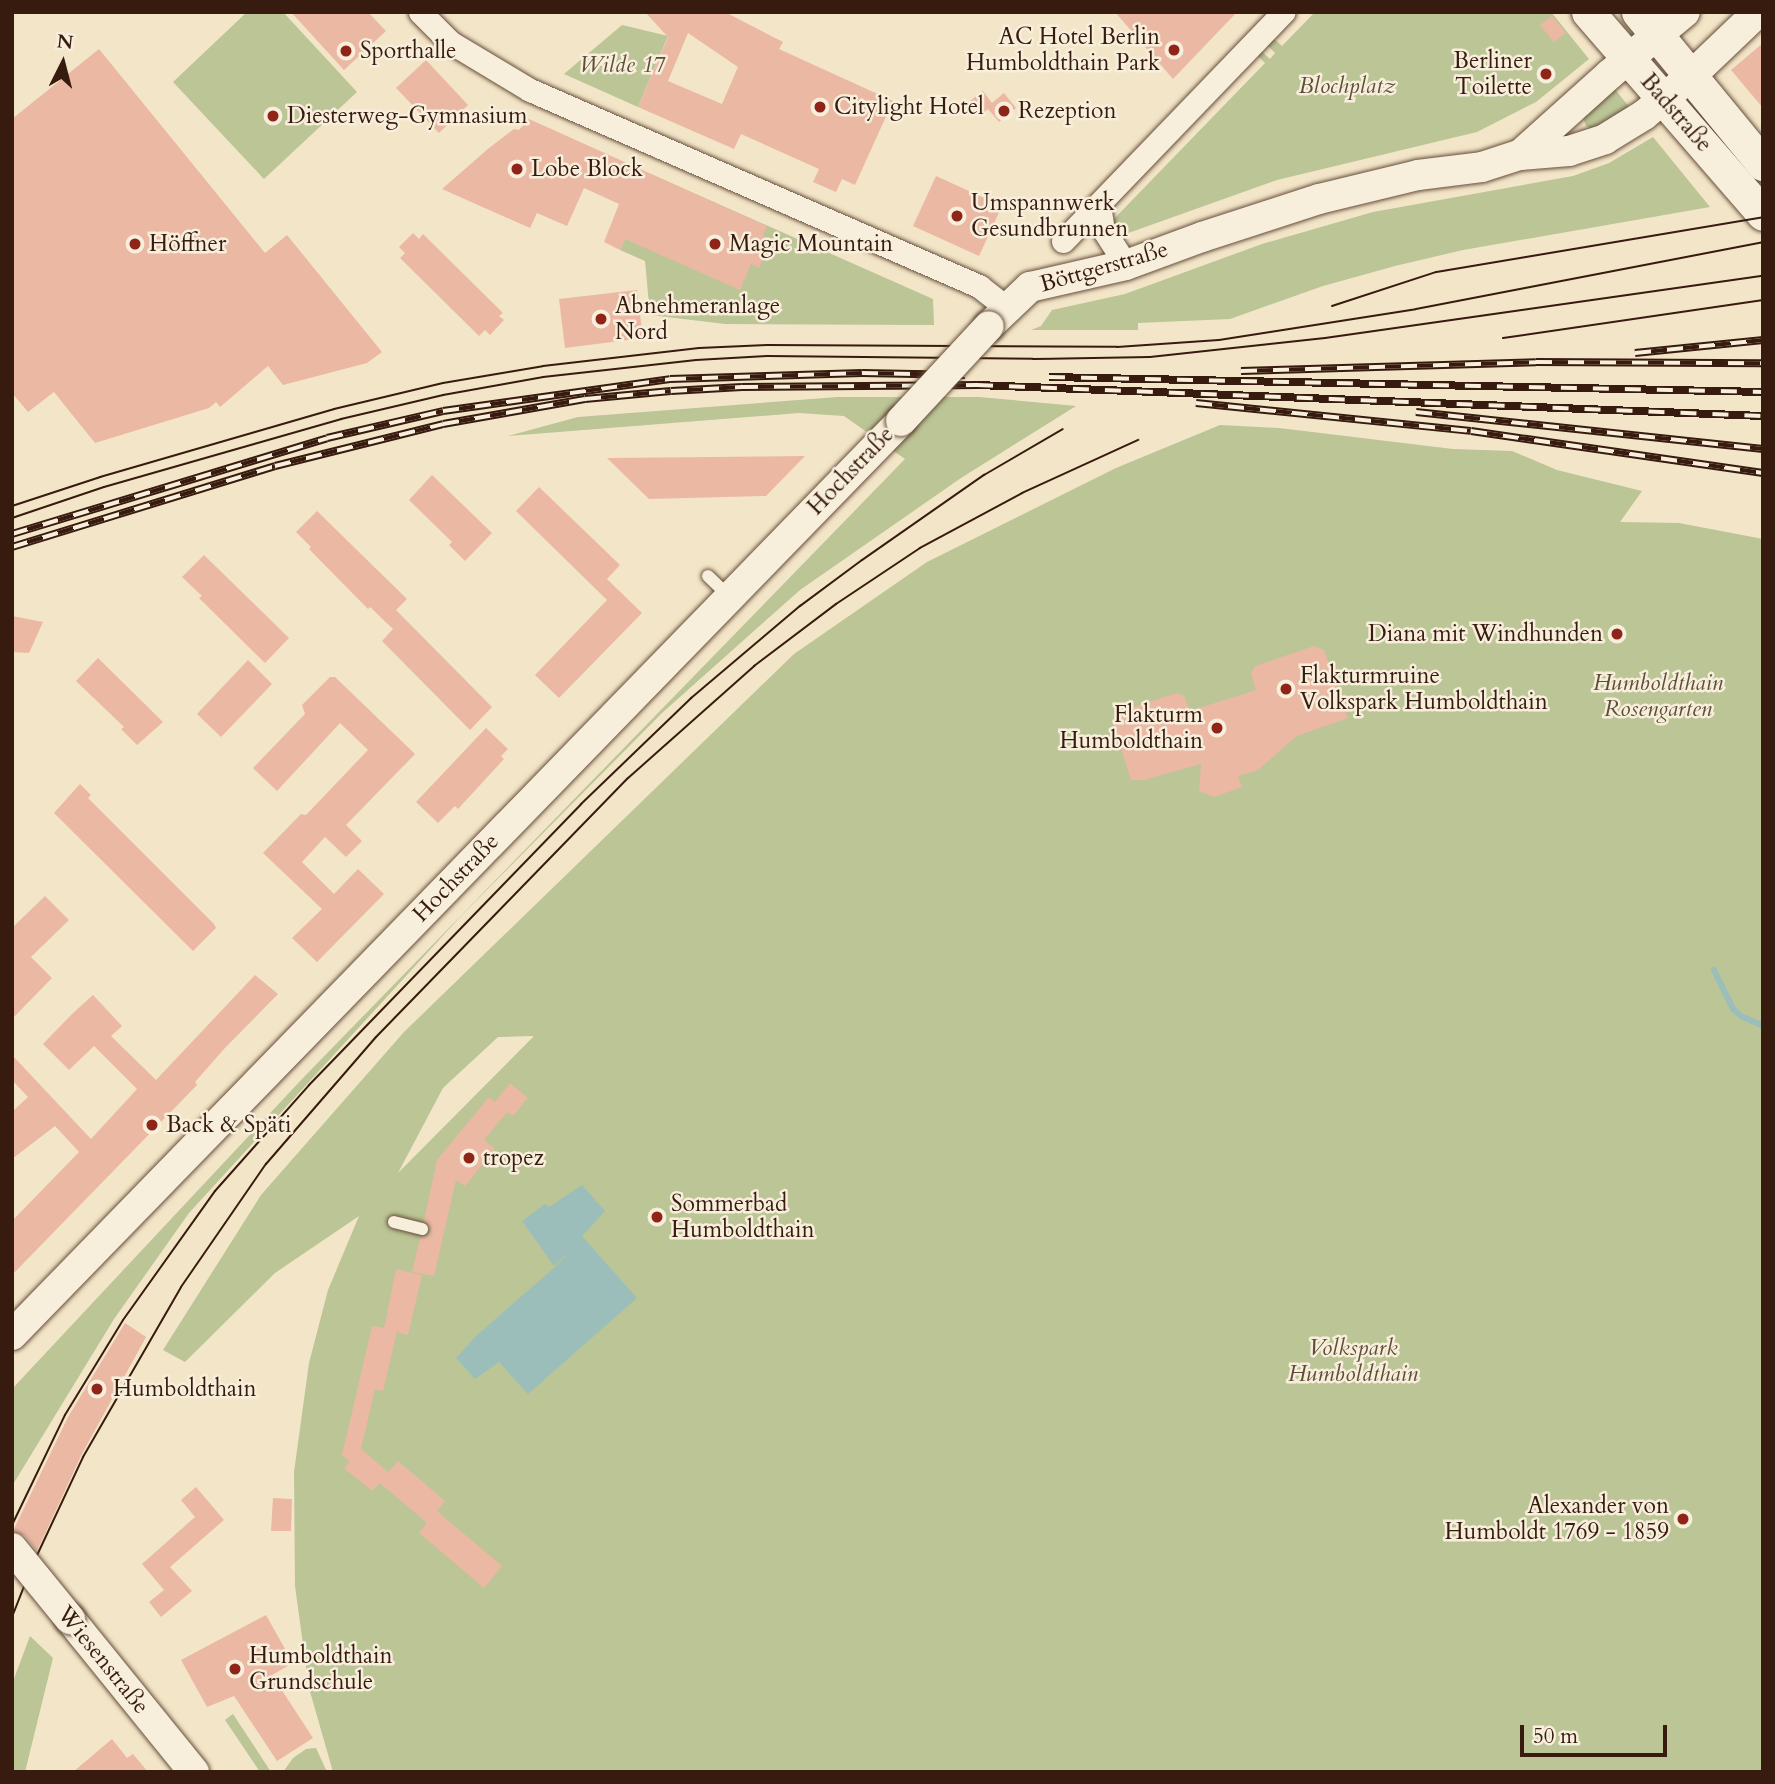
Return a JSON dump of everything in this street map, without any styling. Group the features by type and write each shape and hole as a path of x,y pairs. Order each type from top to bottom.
{"main road":[{"name":"Badstraße","path":"1588,12 1759,209"},
{"name":"Badstraße","path":"1648,23 1763,164"}],"street":[{"path":"420,12 450,42 530,90 980,287 998,317"},
{"path":"1063,241 1283,12"},
{"name":"Böttgerstraße","path":"1520,155 1629,58 1648,23 1685,12"},
{"name":"Böttgerstraße","path":"901,421 998,317 1030,287 1126,265 1320,199 1418,175 1482,167 1520,155 1569,150 1605,139 1644,115 1692,75 1758,12"},
{"path":"1099,205 1102,229 1126,265"},
{"name":"Hochstraße","path":"12,1335 901,421"},
{"name":"Wiesenstraße","path":"12,1548 194,1772"}],"lane":[{"path":"708,576 730,597"},
{"path":"394,1222 422,1229"}],"green space":[{"path":"247,12 283,12 357,92 264,179 173,82"},
{"name":"Blochplatz","path":"1315,12 1551,12 1589,59 1536,102 1477,132 1277,180 1120,236 1111,222 1265,63 1255,53 1259,49 1270,59 1275,53 1265,43 1271,36 1282,46"},
{"name":"Wilde 17","path":"622,25 668,36 638,107 564,74"},
{"path":"1613,87 1631,109 1607,124 1592,129 1586,126 1582,115"},
{"path":"1653,137 1710,207 1463,250 1323,286 1230,319 1138,323 1138,330 1031,330 1041,326 1052,310 1125,294 1262,244 1373,212 1573,176 1609,163"},
{"name":"Magic Mountain","path":"653,175 933,299 934,325 725,324 650,315 645,261 620,250"},
{"path":"838,397 979,397 1076,406 961,478 800,590 662,713 460,917 189,1213 114,1319 12,1486 12,1389 303,1078 905,459 844,416 799,413 508,436 578,417"},
{"name":"Volkspark Humboldthain","path":"1220,425 1279,428 1453,449 1512,451 1557,470 1642,491 1620,522 1679,523 1763,539 1763,1772 333,1772 309,1688 295,1586 294,1472 309,1363 328,1290 359,1216 275,1273 185,1362 163,1350 261,1195 404,1032 794,654 927,562 1116,468","holes":["498,1037 533,1037 398,1173 443,1088"]},
{"path":"30,1636 53,1658 25,1772 12,1772 12,1684"},
{"path":"233,1714 271,1772 260,1772 225,1720"},
{"path":"316,1748 327,1772 283,1772 293,1758 306,1749"}],"water":[{"path":"582,1185 605,1211 582,1236 637,1298 528,1394 499,1362 475,1379 456,1358 476,1336 555,1267 569,1252 554,1266 522,1221 545,1204 549,1207"}],"building":[{"name":"Sporthalle","path":"291,12 368,12 386,31 344,70"},
{"path":"645,12 725,12 783,42 779,49 893,101 855,185 842,179 836,192 813,182 819,169 741,134 734,149 638,107 668,37","holes":["688,33 738,67 722,104 668,81"]},
{"name":"AC Hotel Berlin Humboldthain Park","path":"1115,12 1237,12 1173,79"},
{"path":"1552,16 1566,33 1554,42 1540,25"},
{"path":"1763,43 1763,108 1731,70"},
{"name":"Höffner","path":"99,49 265,253 287,235 382,352 367,363 283,385 268,366 220,407 216,402 209,408 95,443 54,392 28,412 12,393 12,119"},
{"path":"426,60 468,105 439,133 396,88"},
{"path":"983,91 992,103 1004,93 1016,108 999,122 988,109 981,115 970,101"},
{"path":"529,119 767,226 763,236 772,240 759,268 751,264 740,290 625,239 620,250 604,242 619,204 584,188 567,226 537,213 530,228 442,189 489,148 514,129 519,130"},
{"name":"Umspannwerk Gesundbrunnen","path":"936,176 1002,206 979,256 913,226"},
{"path":"413,233 419,239 423,234 503,313 499,316 504,320 490,335 485,330 479,336 400,258 405,253 399,247"},
{"name":"Abnehmeranlage Nord","path":"637,290 643,338 565,348 559,299"},
{"path":"805,456 766,496 649,499 607,458"},
{"path":"432,475 492,533 465,561 449,545 452,542 409,500"},
{"path":"539,487 620,565 607,579 642,613 559,698 535,675 607,600 516,511"},
{"path":"317,511 407,599 396,610 492,707 470,730 382,641 393,629 370,607 368,609 309,549 311,547 296,532"},
{"path":"204,555 289,638 265,663 199,598 202,596 182,577"},
{"path":"12,616 43,622 29,653 12,652"},
{"name":"Flakturm Humboldthain","path":"1314,646 1324,650 1348,718 1297,736 1258,770 1238,776 1242,787 1214,797 1199,791 1201,764 1144,780 1131,780 1112,720 1117,712 1177,693 1184,696 1190,711 1256,690 1251,674 1255,666"},
{"path":"98,658 163,722 137,745 121,729 124,727 76,681"},
{"path":"248,660 272,684 221,737 197,714"},
{"path":"330,677 335,677 415,754 346,825 362,841 346,857 325,837 302,862 334,894 358,869 384,894 317,962 292,938 322,909 263,853 301,814 306,815 368,750 340,723 277,791 253,768 305,714 302,705"},
{"path":"486,728 508,749 501,756 504,759 458,809 455,806 438,823 416,802"},
{"path":"80,784 91,795 88,798 214,924 216,928 193,951 54,813"},
{"path":"45,896 69,920 31,957 52,978 12,1019 12,928"},
{"path":"255,975 278,994 224,1049 195,1082 197,1085 12,1275 12,1221 79,1152 55,1126 12,1159 12,1112 28,1097 12,1080 12,1055 91,1139 137,1089 94,1046 69,1070 43,1044 72,1014 93,995 122,1026 111,1036 156,1080"},
{"path":"510,1083 528,1098 513,1116 507,1112 484,1140 495,1149 465,1186 456,1180 434,1276 412,1272 420,1238 428,1236 431,1230 424,1220 437,1160 489,1097 495,1102"},
{"path":"396,1269 422,1275 408,1335 397,1332 383,1391 375,1389 361,1449 388,1472 398,1461 445,1501 437,1511 502,1566 484,1588 419,1533 427,1523 380,1483 372,1491 344,1468 350,1462 342,1455 372,1326 384,1328"},
{"path":"125,1323 146,1337 82,1454 37,1551 25,1536 13,1531 68,1417"},
{"path":"196,1487 224,1520 170,1567 192,1591 161,1617 149,1602 164,1590 142,1564 195,1517 181,1500"},
{"path":"273,1498 292,1499 291,1531 271,1531"},
{"path":"266,1615 293,1663 272,1675 313,1738 277,1761 234,1696 207,1707 181,1660"},
{"path":"112,1739 127,1758 133,1754 148,1772 73,1772"}],"waterway":[{"path":"1714,970 1733,1009 1741,1016 1763,1026"}],"tram line":[{"path":"1332,306 1436,272 1763,217"},
{"path":"12,506 100,477 334,409 443,383 543,366 699,348 767,345 1117,347 1219,340 1416,309 1763,242"},
{"path":"12,518 104,487 341,419 443,395 543,377 696,360 767,356 1033,359 1150,357 1325,338 1763,276"},
{"path":"1503,338 1763,300"},
{"path":"12,1525 65,1415 123,1320 215,1191 309,1085 581,804 691,698 800,606 862,560 984,475 1063,429"},
{"path":"12,1617 32,1566 83,1457 181,1287 266,1164 376,1037 628,778 754,666 836,604 920,548 1022,493 1138,440"}],"railway":[{"path":"1635,353 1763,340"},
{"path":"1241,371 1536,362 1763,363"},
{"path":"12,534 327,438 443,411 670,379 862,373 965,375"},
{"path":"1049,377 1763,392"},
{"path":"12,547 275,466 443,424 585,399 671,391 742,387 977,385 1763,416"},
{"path":"1196,403 1471,431 1763,473"},
{"path":"1416,412 1763,449"}],"place":[{"name":"AC Hotel Berlin Humboldthain Park","path":"1174,50"},
{"name":"Sporthalle","path":"346,51"},
{"name":"Berliner Toilette","path":"1546,74"},
{"name":"Citylight Hotel","path":"820,107"},
{"name":"Rezeption","path":"1004,111"},
{"name":"Diesterweg-Gymnasium","path":"273,116"},
{"name":"Lobe Block","path":"517,169"},
{"name":"Umspannwerk Gesundbrunnen","path":"957,216"},
{"name":"Höffner","path":"135,244"},
{"name":"Magic Mountain","path":"715,244"},
{"name":"Abnehmeranlage Nord","path":"601,319"},
{"name":"Diana mit Windhunden","path":"1617,634"},
{"name":"Flakturmruine Volkspark Humboldthain","path":"1286,689"},
{"name":"Flakturm Humboldthain","path":"1217,728"},
{"name":"Back & Späti","path":"152,1125"},
{"name":"tropez","path":"469,1158"},
{"name":"Sommerbad Humboldthain","path":"657,1217"},
{"name":"Humboldthain","path":"97,1389"},
{"name":"Alexander von Humboldt 1769 - 1859","path":"1683,1519"},
{"name":"Humboldthain Grundschule","path":"235,1669"}],"park label":[{"name":"Humboldthain Rosengarten","path":"1658,696"}]}
